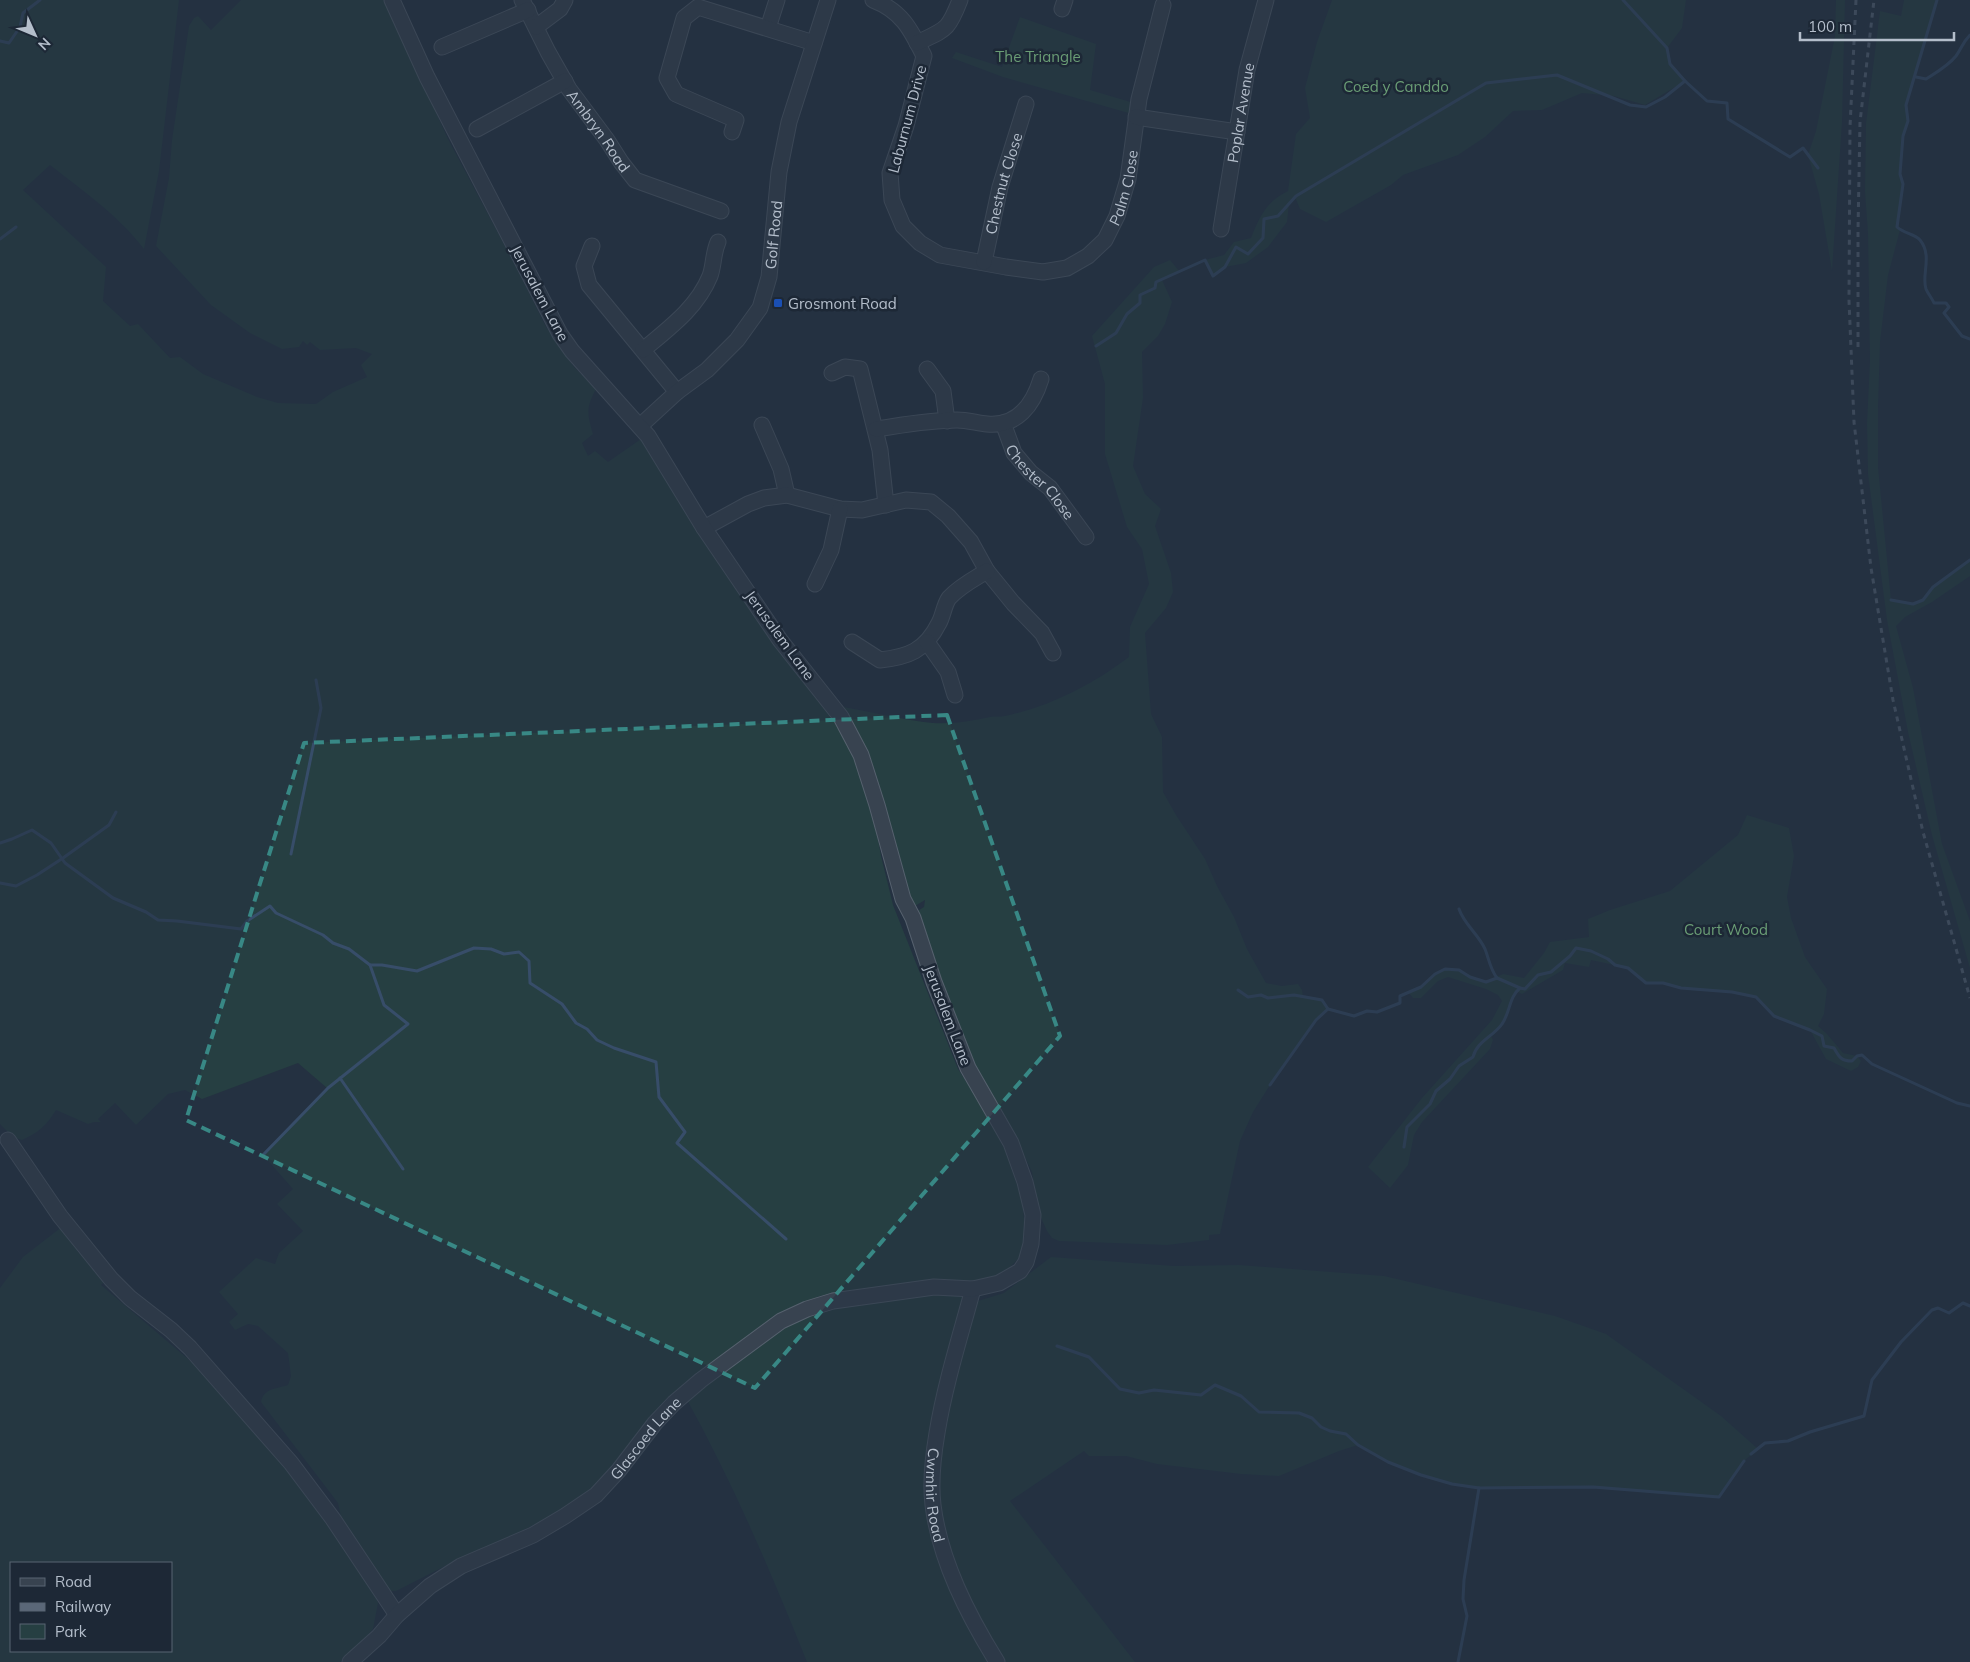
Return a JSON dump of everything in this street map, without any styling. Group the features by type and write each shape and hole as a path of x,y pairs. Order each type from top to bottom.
{"street":[{"name":"Jerusalem Lane","path":"392,0 427,77 560,334 598,381 640,426 704,528 780,640 841,717 860,754 877,804 903,899 913,918 934,982 968,1068 1011,1143 1033,1215 1032,1237 1026,1262 1020,1271 999,1283 973,1289"},
{"path":"536,27 560,8 565,0"},
{"path":"768,28 777,0"},
{"name":"Golf Road","path":"640,426 677,392 707,370 737,340 760,308 769,278 779,172 789,122 828,0"},
{"name":"Laburnum Drive","path":"873,0 899,15 912,33 924,56 906,126 890,173 892,200 903,226 920,243 940,255 984,262"},
{"path":"917,43 943,30 952,21 960,0"},
{"name":"Poplar Avenue","path":"1221,229 1247,70 1266,0"},
{"name":"Palm Close","path":"984,262 1043,272 1067,268 1088,256 1105,240 1117,216 1128,179 1136,117 1148,60 1163,4"},
{"path":"442,47 525,5"},
{"name":"Ambryn Road","path":"525,5 548,52 565,81 607,140 620,162 635,180 721,210"},
{"path":"732,132 736,120 676,94 667,78 684,18 698,7 814,43"},
{"path":"477,129 565,81"},
{"name":"Chestnut Close","path":"984,262 1000,187 1026,104"},
{"path":"1136,117 1237,132"},
{"path":"642,350 683,316 702,293 711,274 718,242"},
{"path":"592,246 584,266 589,285 677,392"},
{"path":"832,373 845,366 860,369 880,450 886,504"},
{"path":"927,369 943,391 947,421"},
{"name":"Chester Close","path":"876,430 958,420 989,424 1003,423 1017,418 1028,407 1037,393 1041,379"},
{"name":"Chester Close","path":"1003,423 1014,453 1031,473 1050,488 1086,537"},
{"path":"762,425 781,469 787,495"},
{"path":"704,528 748,504 764,498 787,495 840,510 862,510 906,500 931,502 948,516 971,542 987,570 1013,603 1042,632 1053,653"},
{"path":"816,584 831,550 840,510"},
{"path":"852,642 880,660 901,658 922,648 939,624 948,600 964,585 987,570"},
{"path":"926,642 948,672 955,696"},
{"path":"8,1140 60,1216 111,1279 130,1298 172,1330 190,1348 291,1463 333,1519 397,1614"},
{"name":"Glascoed Lane","path":"350,1662 379,1636 397,1614 430,1586 461,1566 533,1535 566,1516 596,1495 619,1470 655,1423 674,1403 701,1380 782,1321 807,1309 833,1301 934,1287 973,1289"},
{"name":"Cwmhir Road","path":"973,1289 949,1376 940,1418 933,1457 932,1504 938,1535 954,1578 973,1624 997,1662"}],"highlighted area":[{"path":"947,715 1060,1036 755,1388 186,1120 304,743"}],"green space":[{"path":"0,0 179,0 159,171 144,249 112,214 50,165 23,190 106,267 103,301 130,326 138,324 170,358 180,357 203,374 257,397 278,403 316,404 333,392 367,377 361,365 372,354 356,348 320,350 310,342 307,345 303,341 299,347 282,349 250,333 211,305 156,246 169,178 172,140 189,26 194,18 198,16 211,30 241,0 385,0 448,139 546,327 574,367 596,389 590,401 588,411 593,434 582,443 588,456 595,451 608,462 641,439 690,519 828,705 855,760 874,816 881,856 893,905 958,1069 978,1099 1005,1150 1022,1199 1026,1237 1020,1257 1008,1269 987,1280 929,1283 893,1290 820,1296 784,1312 594,1487 570,1506 396,1591 390,1591 342,1521 338,1503 261,1402 268,1392 288,1385 291,1376 288,1353 258,1326 248,1324 235,1330 229,1322 238,1314 219,1292 256,1258 275,1264 279,1253 303,1231 277,1204 293,1189 263,1155 327,1088 298,1063 202,1099 185,1090 168,1094 136,1125 115,1103 98,1119 101,1122 88,1124 56,1110 42,1128 22,1140 13,1137 0,1124"},
{"name":"Coed y Canddo","path":"1332,0 1686,0 1682,28 1667,48 1670,64 1685,81 1645,105 1614,96 1582,93 1542,110 1513,111 1485,137 1458,155 1403,175 1391,185 1326,222 1300,209 1295,197 1289,204 1287,222 1268,247 1246,263 1225,267 1213,276 1205,260 1224,255 1234,242 1251,238 1265,210 1280,195 1288,191 1296,134 1310,118 1305,88 1317,42"},
{"path":"1836,0 1845,0 1842,122 1832,271 1819,194 1808,155 1816,131 1835,36"},
{"path":"1904,0 1937,0 1906,105 1908,121 1903,136 1901,174 1903,184 1897,227 1900,230 1888,275 1880,342 1878,467 1891,600 1913,604 1923,600 1933,587 1970,560 1970,576 1932,602 1905,617 1896,626 1913,688 1942,844 1970,921 1970,968 1932,835 1908,732 1887,620 1868,474 1867,423 1870,360 1868,234 1865,192 1866,124 1880,11 1901,16"},
{"name":"The Triangle","path":"1020,17 1096,44 1090,90 1134,103 1132,114 1003,77 952,58 956,52 1002,67"},
{"path":"1170,260 1180,272 1162,280 1172,302 1165,324 1158,336 1142,352 1143,398 1133,466 1145,494 1161,509 1155,526 1171,573 1173,592 1166,608 1145,633 1151,714 1162,737 1163,792 1205,859 1234,917 1247,949 1266,983 1282,986 1298,984 1303,996 1322,1000 1328,1009 1316,1020 1253,1112 1240,1141 1220,1234 1209,1235 1209,1240 1167,1245 1059,1241 1052,1238 1047,1231 1037,1209 1032,1172 1011,1128 973,1068 916,912 924,907 925,900 915,906 910,906 859,736 843,707 933,723 955,723 1005,716 1039,706 1070,693 1100,677 1129,657 1130,627 1149,584 1142,549 1127,527 1105,454 1105,384 1092,336 1154,267"},
{"name":"Court Wood","path":"1747,815 1789,828 1794,856 1787,897 1791,918 1805,957 1827,989 1824,1014 1818,1026 1843,1053 1857,1056 1861,1061 1858,1067 1851,1071 1826,1059 1810,1030 1774,1016 1756,997 1732,992 1681,988 1663,983 1646,983 1628,968 1591,960 1589,967 1565,963 1563,970 1522,994 1516,991 1502,1025 1490,1034 1493,1040 1490,1049 1422,1122 1414,1135 1408,1165 1390,1188 1368,1167 1422,1098 1492,1020 1502,1001 1498,995 1486,989 1448,977 1438,981 1421,998 1413,998 1408,992 1418,989 1438,973 1448,969 1460,971 1486,982 1503,974 1524,978 1544,953 1550,942 1589,937 1588,919 1670,891 1738,835"},
{"path":"63,1226 80,1245 77,1251 105,1281 101,1285 208,1376 271,1449 371,1584 378,1603 373,1629 354,1652 340,1662 0,1662 0,1288 23,1257"},
{"path":"1051,1257 1174,1266 1239,1265 1384,1276 1555,1316 1606,1334 1721,1416 1758,1449 1744,1461 1719,1497 1593,1487 1470,1488 1440,1482 1416,1474 1358,1445 1279,1476 1241,1474 1157,1464 1126,1456 1089,1456 1084,1451 1010,1501 1135,1662 1001,1662 964,1589 942,1529 935,1483 946,1408 973,1306 978,1301 1004,1293"},
{"path":"942,1293 964,1296 928,1479 927,1520 937,1553 990,1662 807,1662 751,1528 720,1462 686,1398 781,1328 823,1308"}],"waterway":[{"path":"0,41 9,43 20,27 23,13 40,0"},
{"path":"1623,0 1667,48 1670,64 1707,101 1727,103 1728,119 1790,157 1803,148 1818,168"},
{"path":"1937,0 1906,105 1908,121 1903,136 1900,174 1903,184 1897,227 1915,236 1924,246 1926,252 1925,284 1927,291 1934,303 1946,303 1949,307 1944,313 1962,336 1970,339"},
{"path":"1916,77 1926,79 1946,66 1953,60 1970,35"},
{"path":"1096,346 1116,333 1127,314 1140,303 1140,295 1155,288 1156,282 1205,260 1213,276 1225,267 1236,247 1248,254 1263,238 1264,219 1278,216 1296,196 1486,83 1557,75 1630,105 1646,107 1665,97 1685,81"},
{"path":"0,239 16,227"},
{"path":"1891,600 1913,604 1923,600 1933,587 1970,560"},
{"path":"291,854 321,708 316,680"},
{"path":"0,883 16,886 37,875 109,825 116,812"},
{"path":"0,843 32,830 51,843 65,863 113,898 146,912 158,920 241,929 247,921 270,906 276,913 323,935 333,943 349,949 370,965 382,965 417,971 474,948 491,949 504,954 519,952 529,961 530,983 562,1004 576,1023 587,1029 597,1040 614,1048 656,1062 659,1097 685,1132 677,1143 786,1239"},
{"path":"1459,909 1485,949 1491,968 1497,978"},
{"path":"1238,990 1248,997 1261,995 1268,998 1294,995 1322,1000 1328,1009 1354,1016 1367,1011 1377,1012 1400,1003 1400,996 1421,987 1435,974 1445,969 1459,970 1470,977 1486,982 1497,978 1525,989 1538,975 1551,972 1570,956 1576,948 1591,951 1608,959 1615,965 1628,968 1646,983 1663,983 1681,988 1732,992 1756,997 1774,1016 1822,1036 1824,1046 1834,1048 1843,1059 1852,1061 1857,1056 1862,1055 1872,1064 1957,1103 1970,1106"},
{"path":"263,1155 328,1088 408,1024 384,1005 370,965"},
{"path":"1404,1147 1407,1127 1430,1104 1436,1091 1450,1079 1459,1066 1473,1057 1478,1047 1499,1028 1505,1020 1516,992 1520,988"},
{"path":"1270,1085 1316,1020 1328,1009"},
{"path":"340,1078 403,1169"},
{"path":"1751,1454 1765,1443 1788,1441 1810,1432 1864,1416 1872,1380 1901,1342 1932,1310 1938,1308 1949,1313 1963,1303 1970,1306"},
{"path":"1057,1346 1089,1357 1120,1389 1139,1393 1154,1390 1201,1395 1215,1385 1241,1396 1259,1412 1299,1413 1312,1418 1321,1427 1346,1434 1358,1445 1388,1462 1421,1475 1452,1484 1479,1488 1593,1487 1719,1497 1744,1461"},
{"path":"1458,1662 1467,1616 1463,1599 1464,1580 1479,1488"}],"railway":[{"path":"1856,0 1850,127 1849,300 1854,422 1871,568 1893,700 1923,832 1970,998"},
{"path":"1858,347 1860,122 1874,0"}],"place":[{"name":"Grosmont Road","path":"778,303"}]}
